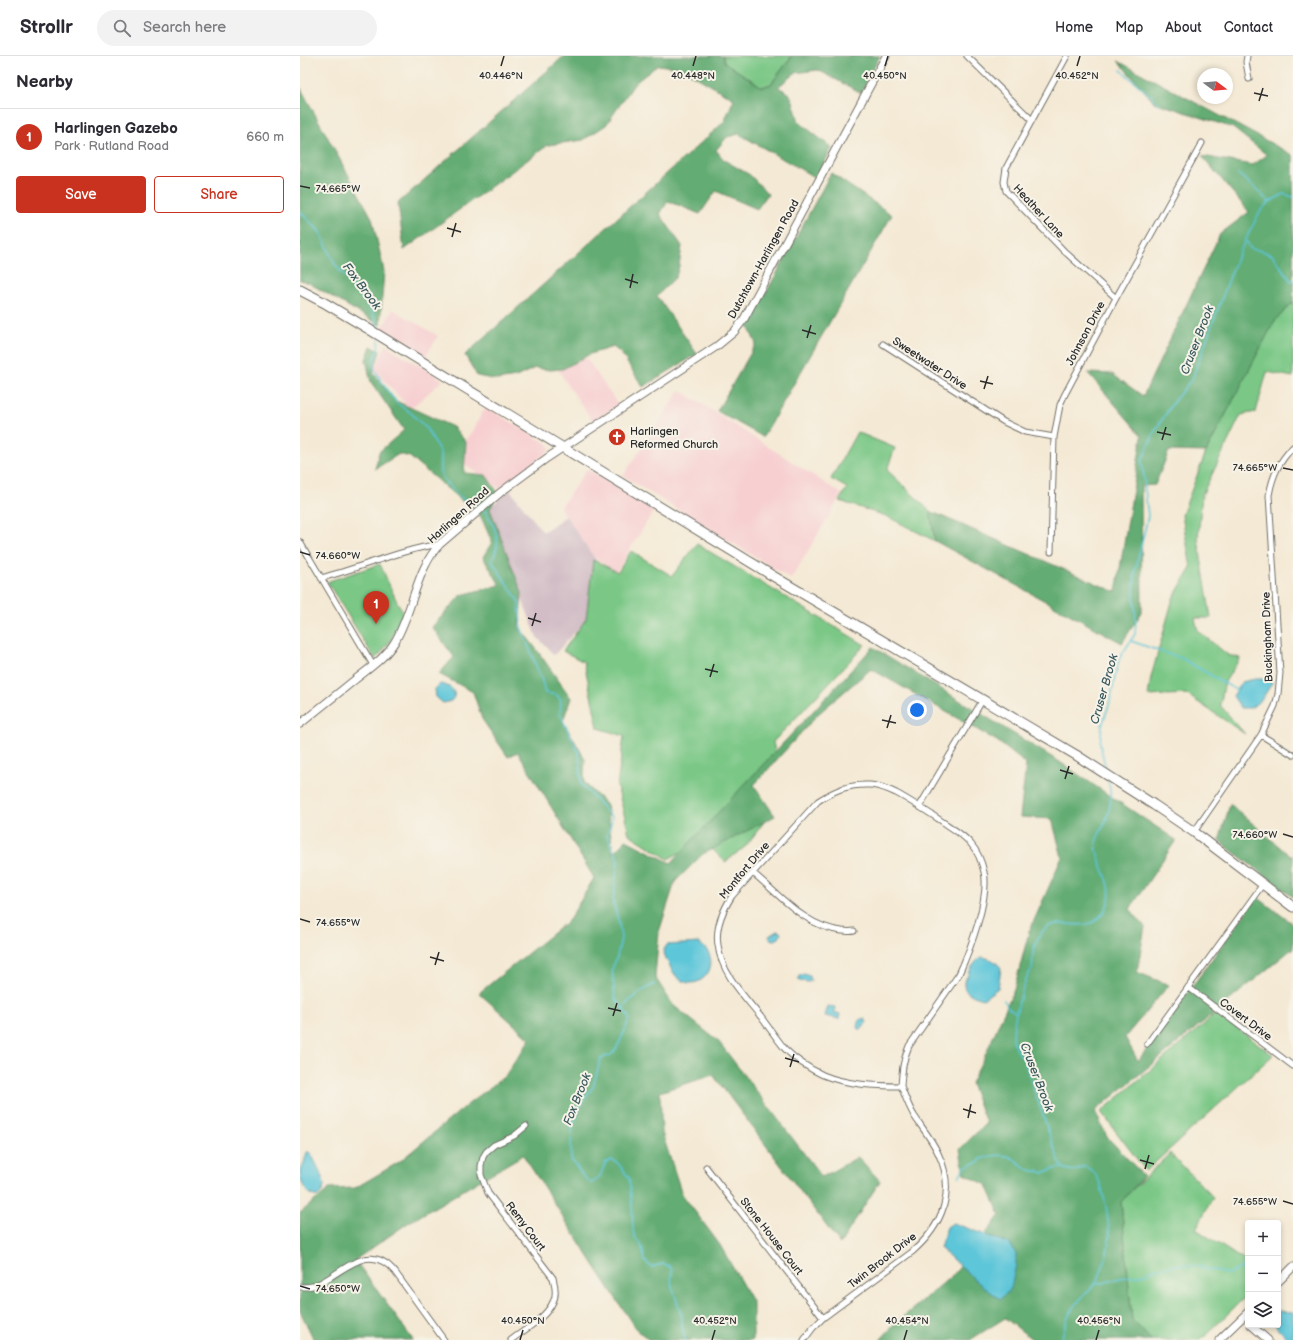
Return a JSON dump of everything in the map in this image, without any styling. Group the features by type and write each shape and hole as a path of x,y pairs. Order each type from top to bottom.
{"highway":[{"path":"300,290 367,328 779,580 1095,767 1194,832 1293,907"}],"street":[{"name":"Dutchtown-Harlingen Road","path":"562,447 717,346 737,329 744,319 886,56"},
{"path":"967,56 1032,120"},
{"name":"Heather Lane","path":"1067,56 1006,168 1004,182 1006,191 1064,251 1116,298"},
{"path":"1247,56 1246,62 1249,79"},
{"name":"Johnson Drive","path":"1051,552 1054,437 1060,405 1116,298 1202,143"},
{"name":"Sweetwater Drive","path":"883,344 1004,422 1025,432 1054,437"},
{"name":"Buckingham Drive","path":"1194,832 1261,735 1275,706 1280,673 1269,495 1272,478 1283,457 1293,446"},
{"name":"Harlingen Road","path":"300,724 386,653 394,642 426,565 440,544 486,504 562,447"},
{"path":"300,542 373,665"},
{"path":"321,578 355,569 405,552 440,544"},
{"path":"919,807 982,701"},
{"path":"1261,735 1293,755"},
{"name":"Montfort Drive","path":"901,1086 843,1081 823,1075 802,1063 785,1049 734,982 726,969 719,952 717,934 726,905 732,896 818,801 834,791 854,786 870,786 896,793 961,834 971,843 976,851 984,872 985,886 981,911 965,961 959,974 904,1055 901,1086 914,1116"},
{"path":"753,873 799,913 810,920 837,930 854,931"},
{"path":"1147,1044 1263,884"},
{"name":"Covert Drive","path":"1188,988 1293,1066"},
{"name":"Twin Brook Drive","path":"804,1340 823,1318 912,1252 928,1236 938,1221 943,1209 945,1196 946,1181 943,1166 931,1139 914,1116"},
{"name":"Remy Court","path":"511,1340 548,1311 554,1302 555,1287 552,1278 488,1192 481,1175 481,1166 483,1156 486,1152 494,1145 514,1136 526,1126"},
{"name":"Stone House Court","path":"706,1166 823,1318"},
{"path":"300,1288 318,1284 356,1261 369,1258 381,1260 395,1272 444,1340"},
{"path":"1281,1279 1293,1267"},
{"path":"1219,1340 1245,1314"},
{"path":"1242,1317 1245,1320"},
{"path":"1254,1328 1268,1340"}],"shaded area":[{"path":"393,309 438,336 426,356 381,330"},
{"path":"386,345 443,380 410,409 374,369"},
{"path":"583,353 618,405 593,422 558,370"},
{"path":"680,390 842,494 791,579 623,476"},
{"path":"486,407 549,445 550,450 500,489 456,458"},
{"path":"587,469 654,510 616,572 595,558 560,508"},
{"path":"510,490 543,532 566,516 615,588 554,655 537,637 487,510"}],"green space":[{"path":"564,56 723,56 724,62 762,87 771,84 792,56 880,56 861,93 818,70 795,73 778,87 789,93 799,122 832,148 816,178 739,134 727,137 716,150 724,160 750,175 768,194 757,209 716,191 700,214 668,201 660,214 682,246 676,277 657,296 697,354 643,387 621,353 613,347 590,354 563,369 550,370 535,368 516,377 497,380 477,376 465,355 724,122 734,99 681,68 658,65 635,83 606,125 583,140 548,145 404,250 398,203"},
{"path":"723,56 792,56 771,84 762,87 724,62"},
{"path":"1118,61 1293,155 1293,302 1274,322 1206,452 1169,451 1155,485 1141,486 1142,612 1122,643 935,541 930,511 1116,592 1142,436 1088,373 1112,374 1143,396 1220,234 1249,212 1202,156 1253,165 1267,155 1233,128 1154,102"},
{"path":"300,87 372,218 384,271 380,325 309,283 300,280"},
{"path":"831,173 892,215 763,437 717,411 756,344 748,326"},
{"path":"1293,302 1293,377 1267,372 1256,412 1241,415 1202,495 1198,539 1211,618 1195,618 1198,631 1228,655 1240,658 1225,682 1220,705 1245,734 1186,694 1148,696 1151,677 1173,598 1191,568 1182,515 1206,452 1274,322"},
{"path":"371,346 380,351 373,373 396,401 453,427 466,442 464,473 486,475 498,493 490,509 522,593 519,627 571,698 563,721 585,759 584,782 607,805 613,853 626,840 671,863 873,647 1058,761 1176,840 1130,909 1145,927 1137,972 1169,985 1125,1037 1138,1061 1257,897 1293,924 1293,948 1095,1111 1107,1137 1144,1176 1121,1202 1132,1320 1151,1340 1033,1340 1005,1318 970,1340 880,1340 895,1324 955,1273 1000,1215 987,1185 964,1174 960,1149 986,1123 971,1083 987,1051 1014,989 1029,932 1062,857 1052,819 1020,817 1026,764 997,741 871,669 818,714 754,785 775,816 703,854 675,882 659,932 655,977 673,1005 719,1042 822,1177 858,1157 880,1181 840,1244 713,1075 660,1092 662,1133 682,1194 720,1245 753,1303 753,1340 649,1340 635,1328 523,1155 408,1223 355,1260 413,1340 314,1340 300,1311 300,1213 329,1189 355,1188 399,1162 467,1105 505,1076 530,1039 479,993 569,920 594,878 518,752 508,757 482,719 473,692 439,674 454,657 432,627 461,595 500,585 483,557 492,542 481,517 410,457 399,454 375,469 379,452 404,430 371,382 366,360"},
{"path":"857,432 895,448 887,470 930,511 935,541 886,516 839,501 847,488 831,479"},
{"path":"697,544 865,645 773,742 776,756 748,789 768,817 745,847 725,862 709,846 692,846 668,859 629,834 617,786 624,736 598,728 584,662 563,651 586,619 593,560 618,572 631,551 672,576"},
{"path":"380,564 397,602 403,611 392,637 375,659 328,583 329,581"},
{"path":"1230,804 1289,855 1293,856 1293,897 1219,841"},
{"path":"1217,1013 1273,1055 1146,1171 1101,1112"},
{"path":"1170,1153 1213,1197 1196,1229 1237,1256 1245,1259 1245,1297 1201,1340 1151,1340 1132,1320 1121,1201"}],"water":[{"path":"1255,679 1270,679 1272,683 1262,699 1251,708 1241,708 1233,696 1242,682"},
{"path":"440,684 450,687 454,692 451,701 443,703 436,697 435,689"},
{"path":"777,931 781,934 779,938 774,940 770,939 769,936"},
{"path":"699,943 706,949 710,957 711,964 709,972 698,982 691,983 683,981 674,973 663,951 667,945"},
{"path":"981,957 992,960 1001,968 998,988 983,999 974,996 964,987 965,980 972,967"},
{"path":"804,974 810,976 811,981 799,981 799,976"},
{"path":"828,1006 835,1007 834,1012 840,1014 839,1019 825,1016"},
{"path":"865,1019 867,1022 860,1030 857,1028 858,1021"},
{"path":"307,1152 309,1152 313,1158 324,1182 323,1190 318,1196 314,1196 307,1192 301,1179 300,1170 303,1166"},
{"path":"953,1223 1010,1244 1016,1254 1016,1265 1011,1288 1000,1299 980,1284 940,1248 947,1227"},
{"path":"1281,1311 1293,1312 1293,1340 1289,1340 1278,1328 1281,1328"}],"waterway":[{"path":"1121,70 1160,104"},
{"path":"1238,174 1269,202"},
{"name":"Cruser Brook","path":"1106,770 1100,744 1102,725 1109,705 1119,659 1135,634 1135,572 1148,516 1142,461 1155,431 1174,401 1192,379 1238,255 1260,211 1269,202 1284,194 1293,197"},
{"name":"Fox Brook","path":"300,211 321,234 335,263 368,305 373,313 379,331"},
{"path":"1246,241 1251,249 1272,255 1291,281 1293,280"},
{"name":"Fox Brook","path":"379,339 378,350 374,360 374,369 397,403 411,413 426,428 440,452 440,472 446,483 464,500 478,503 481,506"},
{"name":"Fox Brook","path":"483,509 492,523 497,536 497,548 492,561 519,602 521,627 542,681 545,693 557,695 561,700 560,714 579,753 581,784 612,817 607,835 618,860 613,901 619,923 621,938 617,957 612,969 615,998 629,1017 622,1037 613,1053 601,1058 593,1087 584,1099 573,1125 571,1159 583,1176 591,1183 599,1178 606,1162 611,1160 617,1162 629,1178 633,1231 635,1238 641,1244 645,1261 651,1267 663,1264 669,1266 672,1270 671,1283 682,1317 685,1340"},
{"path":"1131,641 1181,658 1238,691"},
{"name":"Cruser Brook","path":"1061,1340 1067,1319 1074,1306 1098,1280 1106,1258 1110,1236 1106,1206 1100,1183 1094,1172 1085,1166 1074,1170 1063,1168 1057,1156 1024,1060 1015,1047 1013,1033 1020,996 1032,968 1034,950 1037,940 1041,934 1051,925 1083,925 1091,923 1098,919 1105,910 1109,901 1109,884 1097,853 1096,844 1097,837 1108,814 1111,799 1108,780"},
{"path":"623,1010 629,1001 654,984"},
{"path":"1004,1000 1008,1007 1016,1013"},
{"path":"959,1177 964,1167 979,1162 981,1159 997,1155 1007,1156 1033,1171 1043,1173 1053,1169 1062,1168"},
{"path":"1095,1284 1146,1274 1150,1270 1177,1265 1200,1266 1227,1274 1242,1268 1245,1269"}],"place":[{"name":"Harlingen Reformed Church","path":"617,437"},
{"name":"Harlingen Gazebo","path":"376,624"}]}
